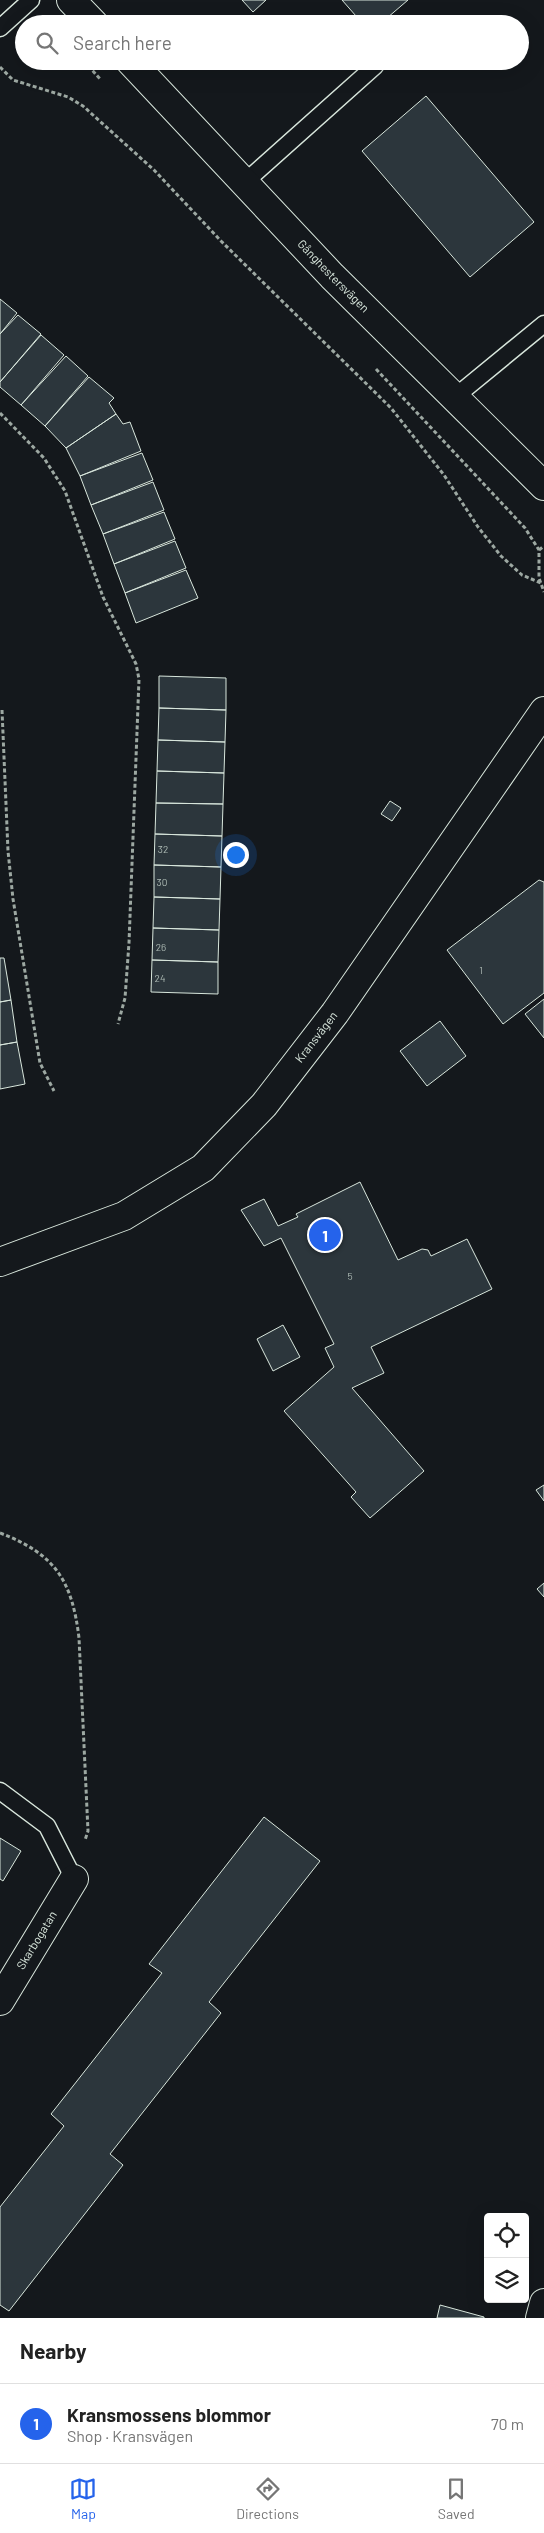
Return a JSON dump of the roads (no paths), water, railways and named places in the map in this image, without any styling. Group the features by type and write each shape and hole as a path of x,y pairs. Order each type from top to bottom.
{"street":[{"path":"71,0 85,15"},
{"name":"Gånghestersvägen","path":"139,70 332,276 544,486"},
{"name":"Kransvägen","path":"0,1262 124,1216 203,1168 264,1105 335,1013 544,711"},
{"name":"Skarbogatan","path":"0,2001 74,1879"},
{"path":"540,2318 544,2303"}],"lane":[{"path":"0,28 31,0"},
{"path":"245,182 371,70"},
{"path":"455,397 544,324"},
{"path":"0,1791 47,1826 74,1879"}],"place":[{"name":"Kransmossens blommor","path":"325,1235"}]}
